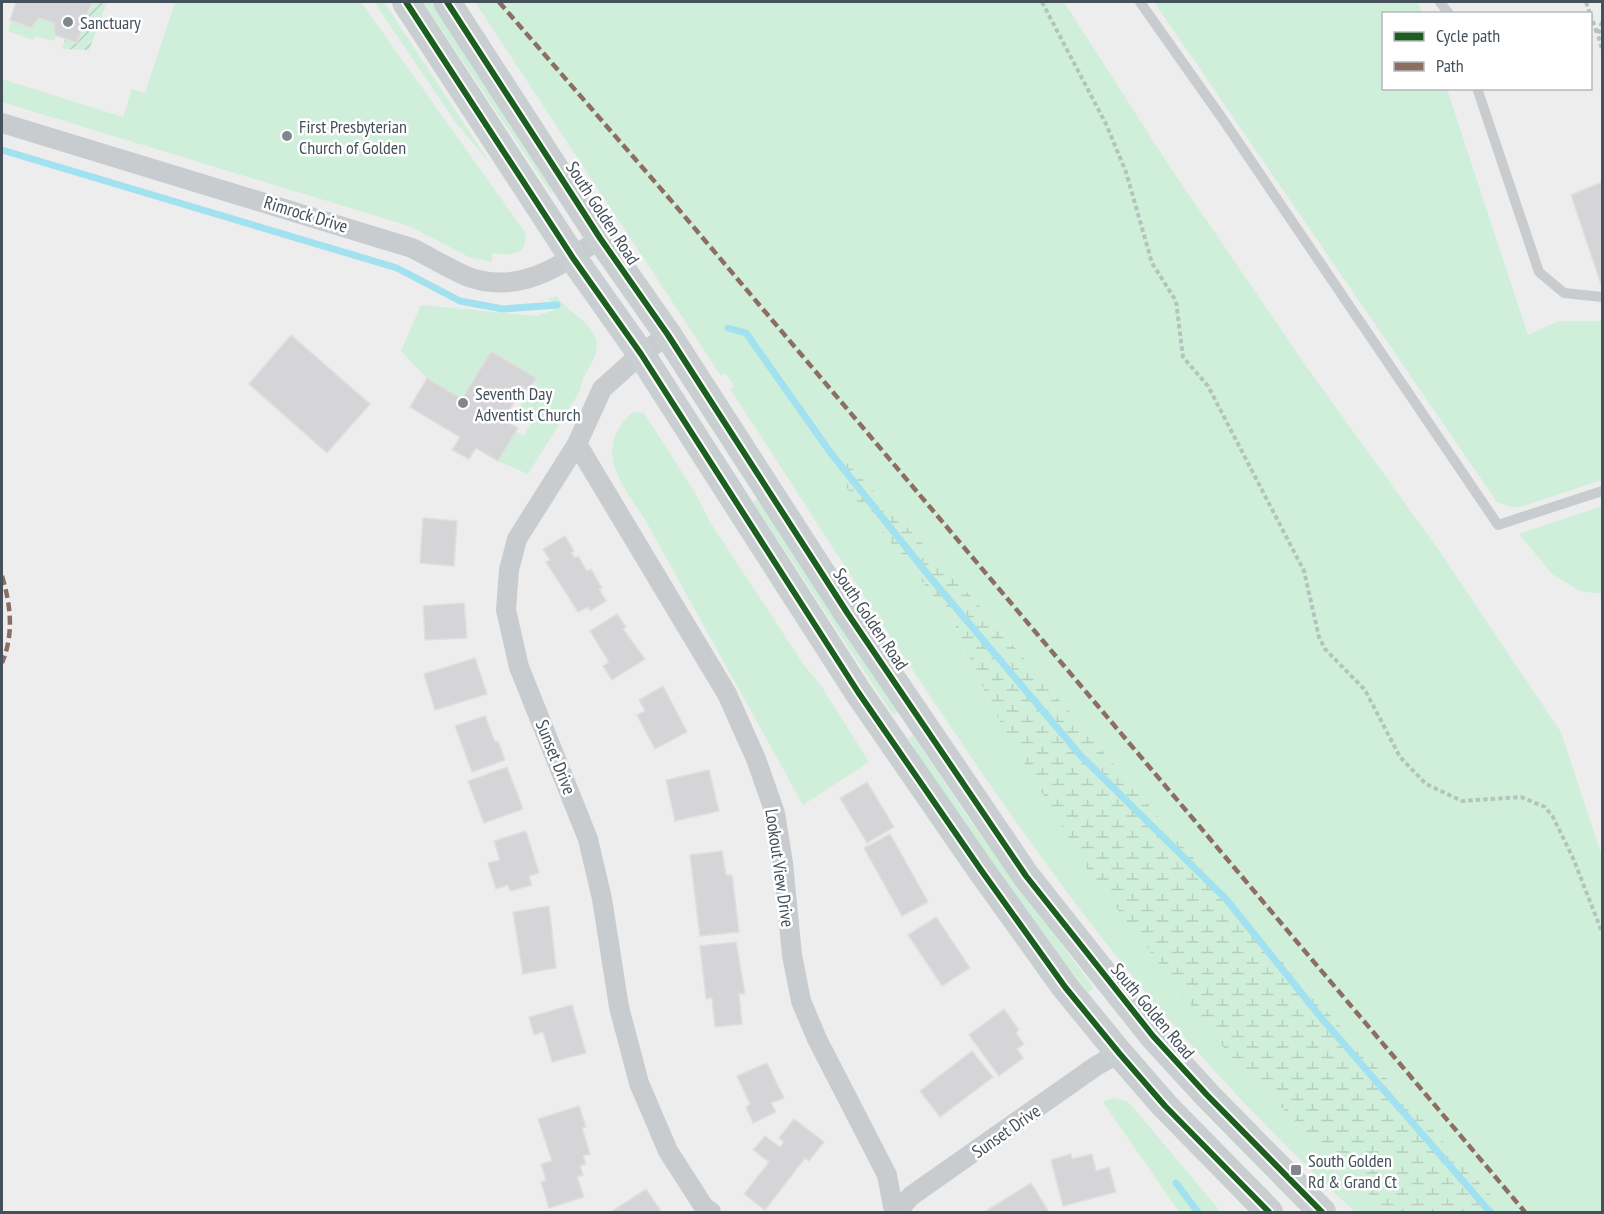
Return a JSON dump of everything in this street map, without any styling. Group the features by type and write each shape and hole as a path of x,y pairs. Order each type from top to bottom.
{"main road":[{"path":"406,2 573,258 641,354 858,692 1065,987 1165,1106 1269,1212"},
{"name":"South Golden Road","path":"447,2 600,238 668,335 957,777 1026,876 1153,1036 1200,1088 1322,1212"},
{"path":"1119,1053 1153,1036"}],"street":[{"name":"Rimrock Drive","path":"2,123 412,248 467,276 485,280 529,280 573,258 600,238"},
{"name":"Sunset Drive","path":"668,335 641,354 602,389 577,444 517,539 509,570 506,610 519,668 588,839 602,899 619,1007 639,1083 668,1151 704,1207 711,1212"},
{"name":"Lookout View Drive","path":"577,444 727,694 756,759 775,813 783,863 792,955 801,1001 817,1039 887,1175 895,1212"},
{"name":"Sunset Drive","path":"895,1212 911,1196 1096,1066 1119,1053"}],"lane":[{"path":"1140,2 1224,121 1497,525 1602,491"},
{"path":"1479,90 1539,272 1564,293 1602,297"}],"path":[{"path":"1042,2 1106,124 1126,172 1148,252 1176,301 1183,357 1208,386 1305,572 1319,637 1325,649 1365,690 1401,757 1426,784 1461,801 1521,797 1545,807 1553,817 1573,858 1602,932"},
{"path":"1592,19 1602,49"},
{"path":"1598,35 1602,22"}],"green space":[{"path":"92,2 107,2 89,50 62,49 65,39 77,42"},
{"name":"First Presbyterian Church of Golden","path":"175,2 361,2 525,232 526,240 521,250 512,254 493,253 491,262 469,257 409,226 2,102 2,79 123,117 132,89 145,93"},
{"path":"374,2 384,2 492,166 456,123"},
{"path":"423,2 431,2 549,183 553,196"},
{"path":"475,2 1064,2 1168,164 1306,366 1438,549 1561,732 1602,856 1602,1212 1506,1212 1272,950 963,587 842,457 827,462 952,619 992,708 1231,1057 1387,1212 1355,1212 1248,1107 1180,1033 1116,955 992,787 903,656 730,389 734,386 725,373 721,376"},
{"path":"1154,2 1418,2 1422,12 1382,12 1382,90 1447,90 1528,335 1558,321 1602,321 1602,480 1520,507 1511,507 1497,502"},
{"path":"39,18 54,23 56,36 54,41 35,36 33,40 8,31 11,21 31,27"},
{"path":"557,296 592,331 597,347 580,391 528,474 498,461 516,432 524,436 532,421 517,413 536,378 491,351 462,399 427,378 401,351 421,305 537,316 554,310 555,303 547,299"},
{"path":"633,412 644,413 694,491 710,522 804,665 822,687 869,762 803,805 644,518 619,478 612,452 614,439 621,425"},
{"path":"841,456 963,587 1272,950 1506,1212 1387,1212 1231,1057 1089,872 992,708 952,619 826,462"},
{"path":"757,499 898,712 893,715 753,502"},
{"path":"1602,506 1602,594 1580,591 1552,574 1519,534"},
{"path":"913,735 966,815 1093,987 1092,990 1088,992 1066,964 939,788 908,738"},
{"path":"1113,1098 1127,1101 1133,1107 1221,1212 1179,1212 1103,1102"}],"building":[{"name":"Sanctuary","path":"16,2 92,2 77,43 55,35 54,23 39,18 31,28 10,20"},
{"path":"1602,182 1602,283 1601,284 1571,195"},
{"path":"291,335 370,404 327,453 249,384"},
{"name":"Seventh Day Adventist Church","path":"491,351 536,378 528,391 523,387 503,420 518,428 498,461 476,448 469,459 452,450 460,437 410,407 427,378 462,399"},
{"path":"423,518 457,521 454,566 420,563"},
{"path":"565,536 574,551 571,553 575,558 578,556 587,571 591,569 602,588 599,589 606,601 590,611 588,607 578,612 546,562 550,560 543,549"},
{"path":"464,603 467,638 425,640 423,606"},
{"path":"617,614 626,627 623,629 645,659 612,680 603,666 609,662 590,631"},
{"path":"475,658 487,694 435,710 424,674"},
{"path":"663,686 687,732 655,749 637,715 645,711 639,700"},
{"path":"485,716 505,760 472,772 455,726"},
{"path":"507,767 523,809 484,823 468,781"},
{"path":"709,770 719,811 675,821 666,780"},
{"path":"867,782 894,827 867,843 840,798"},
{"path":"526,831 539,873 529,876 532,885 510,891 508,885 496,889 488,863 500,860 494,841"},
{"path":"890,834 928,902 902,916 864,848"},
{"path":"722,851 726,875 732,875 739,932 700,936 690,855"},
{"path":"549,906 556,968 523,974 513,912"},
{"path":"936,917 970,968 942,986 908,935"},
{"path":"736,942 745,994 739,994 742,1024 715,1027 712,998 706,999 700,946"},
{"path":"572,1005 586,1053 552,1062 543,1032 534,1035 529,1017"},
{"path":"1004,1009 1019,1030 1016,1033 1024,1044 1017,1049 1023,1058 999,1076 969,1035"},
{"path":"972,1051 993,1077 940,1117 920,1091"},
{"path":"767,1063 784,1098 771,1103 776,1112 753,1123 746,1107 750,1104 737,1076"},
{"path":"579,1106 586,1127 582,1128 590,1154 583,1156 586,1164 580,1166 583,1175 577,1177 584,1197 549,1208 541,1182 546,1180 541,1164 552,1161 538,1119"},
{"path":"794,1119 824,1142 809,1161 805,1158 765,1210 744,1194 769,1162 753,1150 765,1136 780,1147 784,1142 779,1138"},
{"path":"1071,1154 1072,1159 1092,1154 1096,1171 1109,1167 1116,1192 1063,1206 1051,1160"},
{"path":"1031,1183 1049,1212 986,1211"},
{"path":"646,1189 661,1211 611,1212"}],"waterway":[{"path":"2,150 397,268 460,301 503,309 557,305"},
{"path":"728,328 746,333 830,452 929,576 1081,756 1226,899 1323,1020 1490,1212"},
{"path":"1176,1183 1198,1212"}],"marked path":[{"path":"499,2 675,205 1525,1212"},
{"path":"2,576 10,620 10,631 2,663"}],"cycle path":[{"path":"406,2 573,258 641,354 858,692 981,870 1065,987 1119,1053 1165,1106 1269,1212"},
{"path":"447,2 600,238 668,335 848,614 1026,876 1153,1036 1207,1095 1322,1212"}],"place":[{"name":"Sanctuary","path":"68,22"},
{"name":"First Presbyterian Church of Golden","path":"287,136"},
{"name":"Seventh Day Adventist Church","path":"463,403"},
{"name":"South Golden Rd & Grand Ct","path":"1296,1170"}]}
